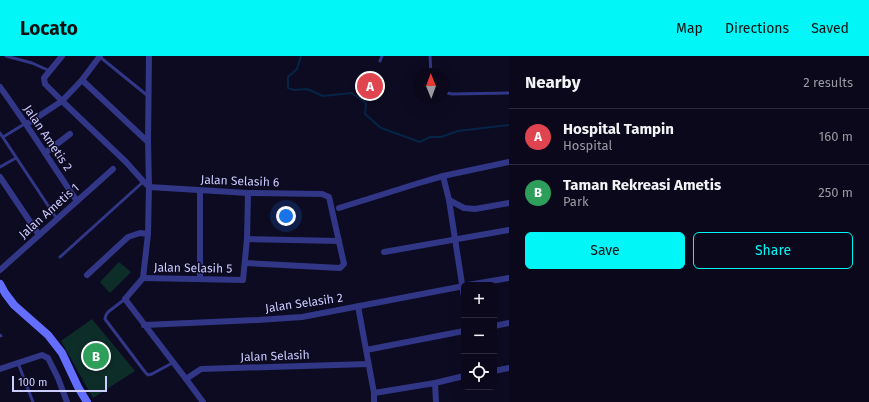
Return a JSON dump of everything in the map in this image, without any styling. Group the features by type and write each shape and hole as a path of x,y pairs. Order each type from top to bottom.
{"street":[{"path":"62,56 44,78 46,84 126,162 149,187"},
{"path":"26,124 62,101 82,80 100,56"},
{"path":"148,57 148,234 143,278 124,299 174,362 203,402"},
{"path":"82,80 148,142"},
{"name":"Jalan Ametis 2","path":"0,87 77,201"},
{"path":"45,153 70,134"},
{"path":"339,208 443,176 509,162"},
{"name":"Jalan Ametis 1","path":"0,270 113,169"},
{"path":"443,176 464,282"},
{"path":"0,177 39,235"},
{"name":"Jalan Selasih 6","path":"149,187 248,193 322,194 329,197 339,241"},
{"path":"200,191 200,279"},
{"path":"247,239 339,241 344,264 340,268 245,263 248,193"},
{"path":"449,200 464,208 475,209 509,203"},
{"path":"384,252 509,230"},
{"path":"86,275 128,237 140,233 148,234"},
{"name":"Jalan Selasih 5","path":"143,278 243,280 245,263"},
{"name":"Jalan Selasih 2","path":"487,282 509,278"},
{"path":"0,284 14,305 48,335 62,354 87,402"},
{"name":"Jalan Selasih 2","path":"144,324 302,317 461,287"},
{"path":"358,306 374,393 374,402"},
{"path":"497,325 509,323"},
{"path":"366,350 461,333"},
{"path":"0,369 42,355 48,358 58,378 66,402"},
{"name":"Jalan Selasih","path":"186,379 201,369 368,364"},
{"path":"497,370 509,368"},
{"path":"374,393 435,383 461,377"},
{"path":"435,383 436,402"}],"lane":[{"path":"6,56 32,63 50,71"},
{"path":"100,56 148,97"},
{"path":"380,61 382,56"},
{"path":"430,56 431,68"},
{"path":"449,93 509,93"},
{"path":"3,137 26,124"},
{"path":"0,133 57,219"},
{"path":"0,167 16,158"},
{"path":"60,257 143,182"},
{"path":"124,299 108,312 105,319 145,372 152,374 174,362"},
{"path":"18,363 33,402"}],"green space":[{"path":"119,262 131,272 110,293 100,282"},
{"path":"92,319 135,371 93,398 61,341"}],"waterway":[{"path":"301,56 297,69 288,77 288,88 294,90 307,89 323,96 352,93 366,103 365,114 381,128 420,142 430,137 441,137 458,131 509,125"}],"place":[{"name":"Hospital Tampin","path":"370,86"},
{"name":"Taman Rekreasi Ametis","path":"96,356"}]}
